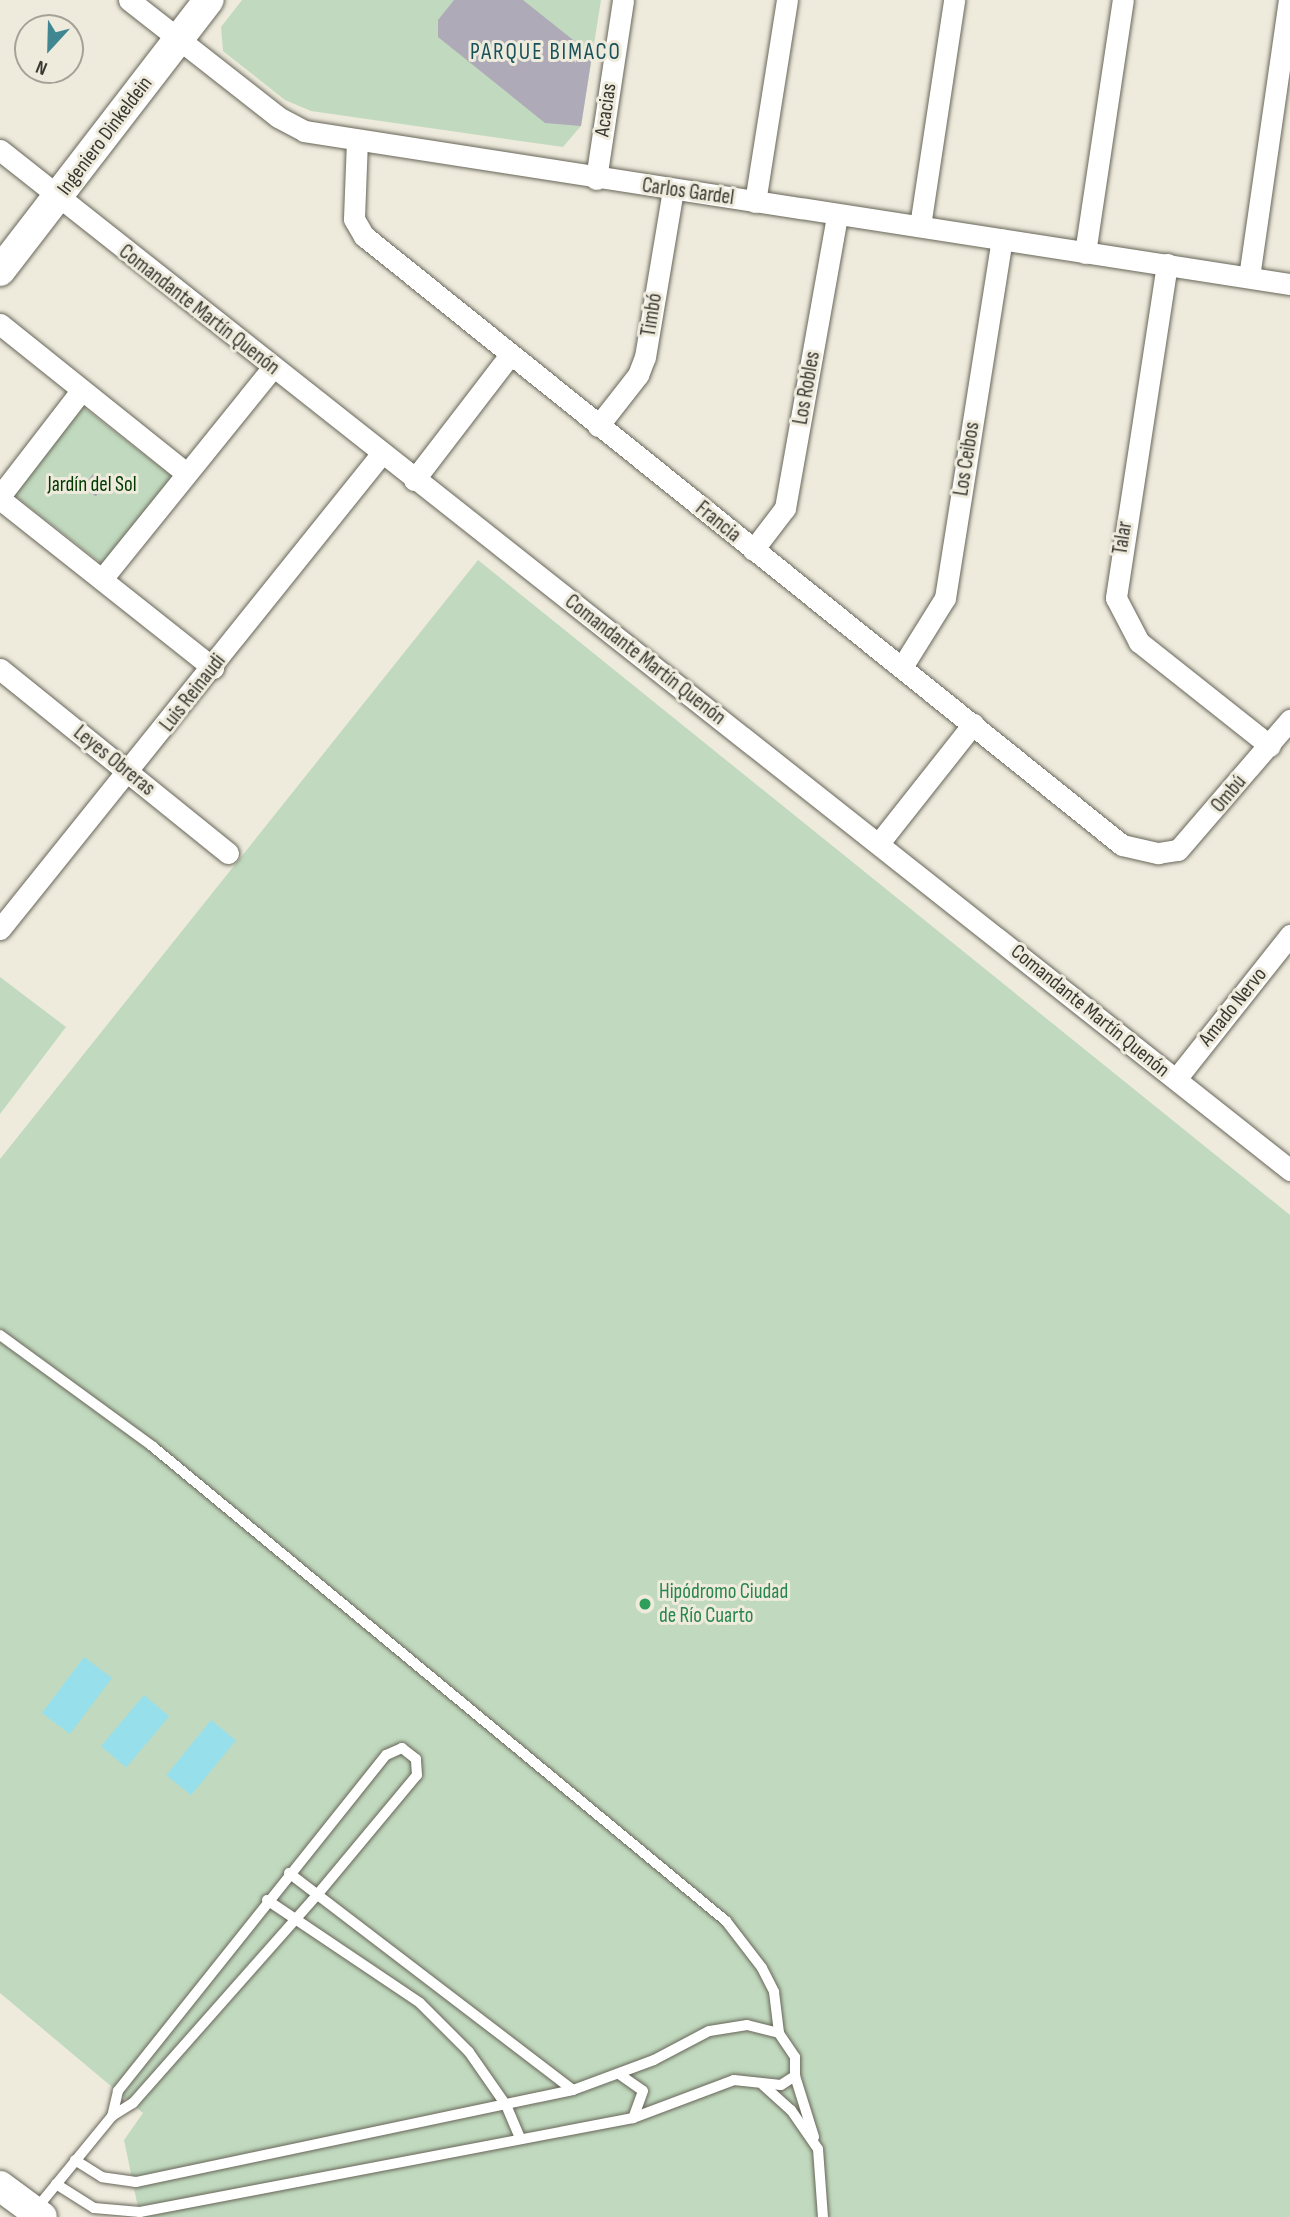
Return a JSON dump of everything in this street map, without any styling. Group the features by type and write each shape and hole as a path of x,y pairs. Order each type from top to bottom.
{"main road":[{"name":"Ingeniero Dinkeldein","path":"0,271 209,0"},
{"path":"2,2192 38,2214"}],"street":[{"name":"Carlos Gardel","path":"129,0 278,117 304,131 596,179 1290,284"},
{"name":"Acacias","path":"596,179 622,0"},
{"path":"755,202 787,0"},
{"path":"920,226 954,0"},
{"path":"1085,253 1123,0"},
{"path":"1249,277 1289,0"},
{"name":"Francia","path":"357,140 354,219 365,236 1122,845 1158,853"},
{"name":"Comandante Martín Quenón","path":"0,150 272,368 879,843 1290,1170"},
{"name":"Timbó","path":"598,426 638,375 645,357 673,190"},
{"name":"Los Robles","path":"753,550 785,508 837,215"},
{"name":"Los Ceibos","path":"902,667 945,598 1002,240"},
{"name":"Talar","path":"1167,264 1116,598 1139,642 1270,746"},
{"path":"0,324 186,473"},
{"path":"414,480 510,355"},
{"path":"102,579 272,368"},
{"path":"81,391 0,497 213,668"},
{"name":"Luis Reinaudi","path":"0,929 129,774 382,453"},
{"name":"Leyes Obreras","path":"0,669 228,853"},
{"name":"Ombú","path":"1158,853 1178,849 1194,836 1290,720"},
{"path":"879,843 973,724"},
{"name":"Amado Nervo","path":"1175,1079 1290,935"}],"lane":[{"path":"0,1335 152,1446 726,1921 768,1980 779,2033 795,2057 795,2076 818,2149 823,2217"},
{"path":"38,2214 55,2184 111,2116 133,2103 317,1895 417,1775 416,1759 402,1748 386,1755 267,1900 118,2091 111,2116"},
{"path":"289,1873 573,2090"},
{"path":"267,1900 293,1921 420,2003 469,2052 506,2105 519,2136"},
{"path":"75,2160 103,2177 136,2182 573,2090 620,2074 709,2031 747,2025 779,2033"},
{"path":"620,2074 643,2091 633,2118"},
{"path":"55,2184 94,2207 140,2212 519,2136 633,2118 734,2080 781,2085 795,2076"},
{"path":"763,2085 791,2110 818,2149"}],"green space":[{"path":"242,0 601,0 581,126 563,147 311,111 285,100 223,51 221,27"},
{"name":"Jardín del Sol","path":"82,406 172,476 103,564 13,494"},
{"name":"Hipódromo Ciudad de Río Cuarto","path":"478,560 1290,1215 1290,2217 140,2217 124,2140 143,2113 0,1993 0,1159"},
{"path":"0,977 66,1027 0,1114"}],"water":[{"path":"84,1657 112,1678 70,1734 42,1713"},
{"path":"144,1695 169,1716 126,1768 101,1746"},
{"path":"211,1720 236,1740 191,1795 166,1775"}],"building":[{"path":"454,0 523,0 592,55 581,126 545,123 438,37 438,20"},
{"path":"93,474 106,484 96,496 83,487"}],"place":[{"name":"Hipódromo Ciudad de Río Cuarto","path":"645,1604"}],"district":[{"name":"PARQUE BIMACO","path":"546,52"}]}
